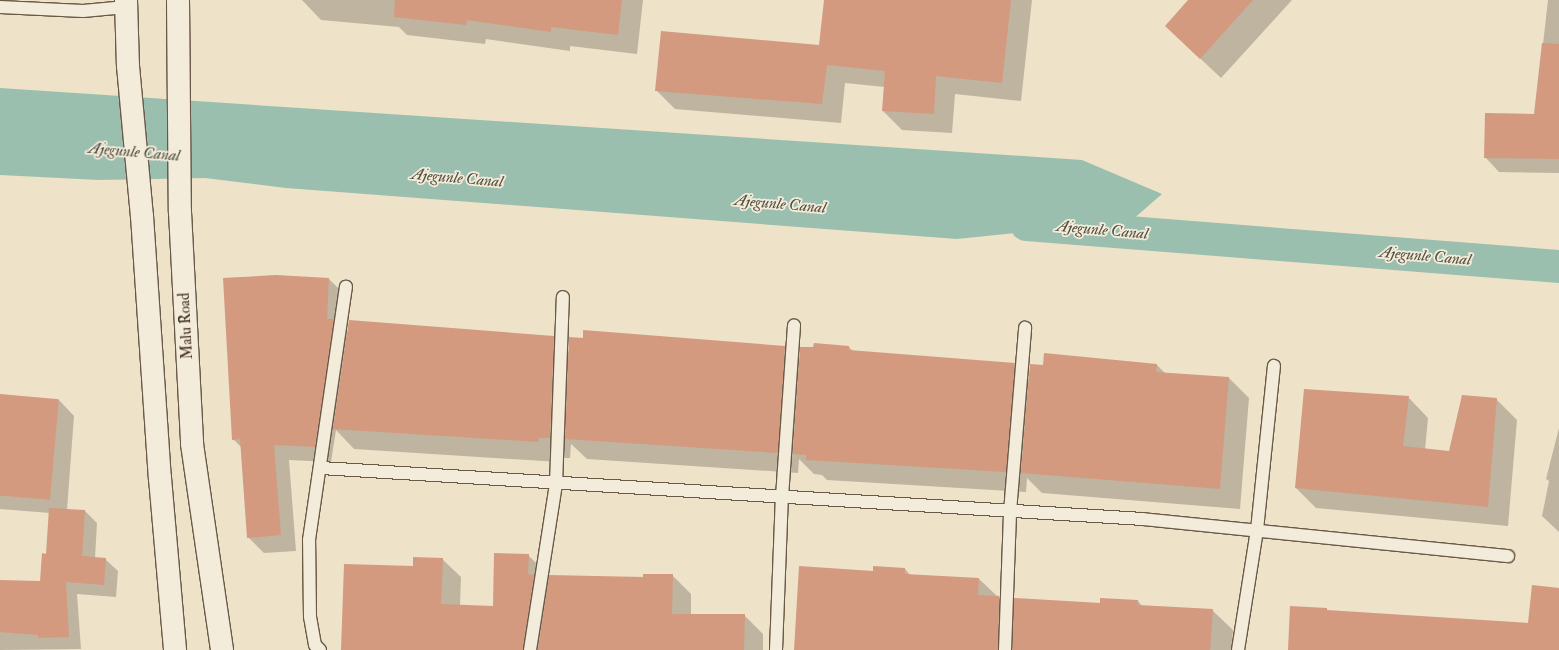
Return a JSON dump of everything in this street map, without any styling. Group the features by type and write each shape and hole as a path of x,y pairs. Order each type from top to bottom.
{"main road":[{"name":"Malu Road","path":"178,0 180,66 180,212 192,444 222,650"},
{"path":"126,4 128,66 142,216 160,478 175,650"}],"lane":[{"path":"0,8 83,11 126,4"},
{"path":"320,650 315,645 310,617 309,540 321,468 346,287"},
{"path":"530,650 556,484 563,297"},
{"path":"776,650 782,497 794,325"},
{"path":"1005,650 1010,512 1025,328"},
{"path":"1238,650 1257,530 1274,366"},
{"path":"321,468 449,474 556,484 1142,519 1508,556"}],"water":[{"path":"0,88 1082,160 1162,194 1131,221 957,239 286,188 205,178 99,180 0,175"}],"building":[{"path":"395,0 622,0 618,35 551,27 551,32 467,20 466,25 394,17"},
{"path":"824,0 1011,0 1002,83 936,76 934,114 882,111 885,71 827,65 822,104 655,91 661,31 819,45"},
{"path":"1188,0 1253,0 1200,59 1165,26"},
{"path":"1542,43 1559,44 1559,159 1484,158 1485,113 1534,114"},
{"path":"276,275 329,278 327,319 334,319 315,447 274,445 281,535 247,538 240,439 232,440 223,278"},
{"path":"349,320 554,336 550,438 539,438 538,442 333,429"},
{"path":"583,330 785,346 778,453 565,439 569,337 583,338"},
{"path":"814,343 849,346 849,350 1015,363 1006,472 806,460 806,455 793,454 800,347 813,347"},
{"path":"1044,353 1157,364 1156,372 1229,377 1220,489 1021,473 1030,364 1043,365"},
{"path":"1304,389 1409,396 1403,446 1449,451 1462,395 1497,398 1488,507 1295,488"},
{"path":"0,394 59,399 50,500 0,495"},
{"path":"49,508 85,510 82,556 106,558 104,585 66,582 69,637 38,638 38,635 0,632 0,580 40,581 42,553 46,554"},
{"path":"494,553 529,554 528,574 534,575 523,650 341,650 344,564 413,566 413,557 443,558 441,604 493,606"},
{"path":"799,566 873,571 873,566 905,568 905,574 979,578 978,595 999,596 998,650 794,650"},
{"path":"643,574 673,574 672,614 745,614 744,650 538,650 549,575 643,577"},
{"path":"1532,585 1559,588 1559,650 1288,650 1290,606 1327,608 1327,610 1528,623"},
{"path":"1014,598 1100,603 1100,598 1138,600 1138,605 1213,609 1210,650 1012,650"}],"waterway":[{"name":"Ajegunle Canal","path":"1026,224 1559,266"}]}
